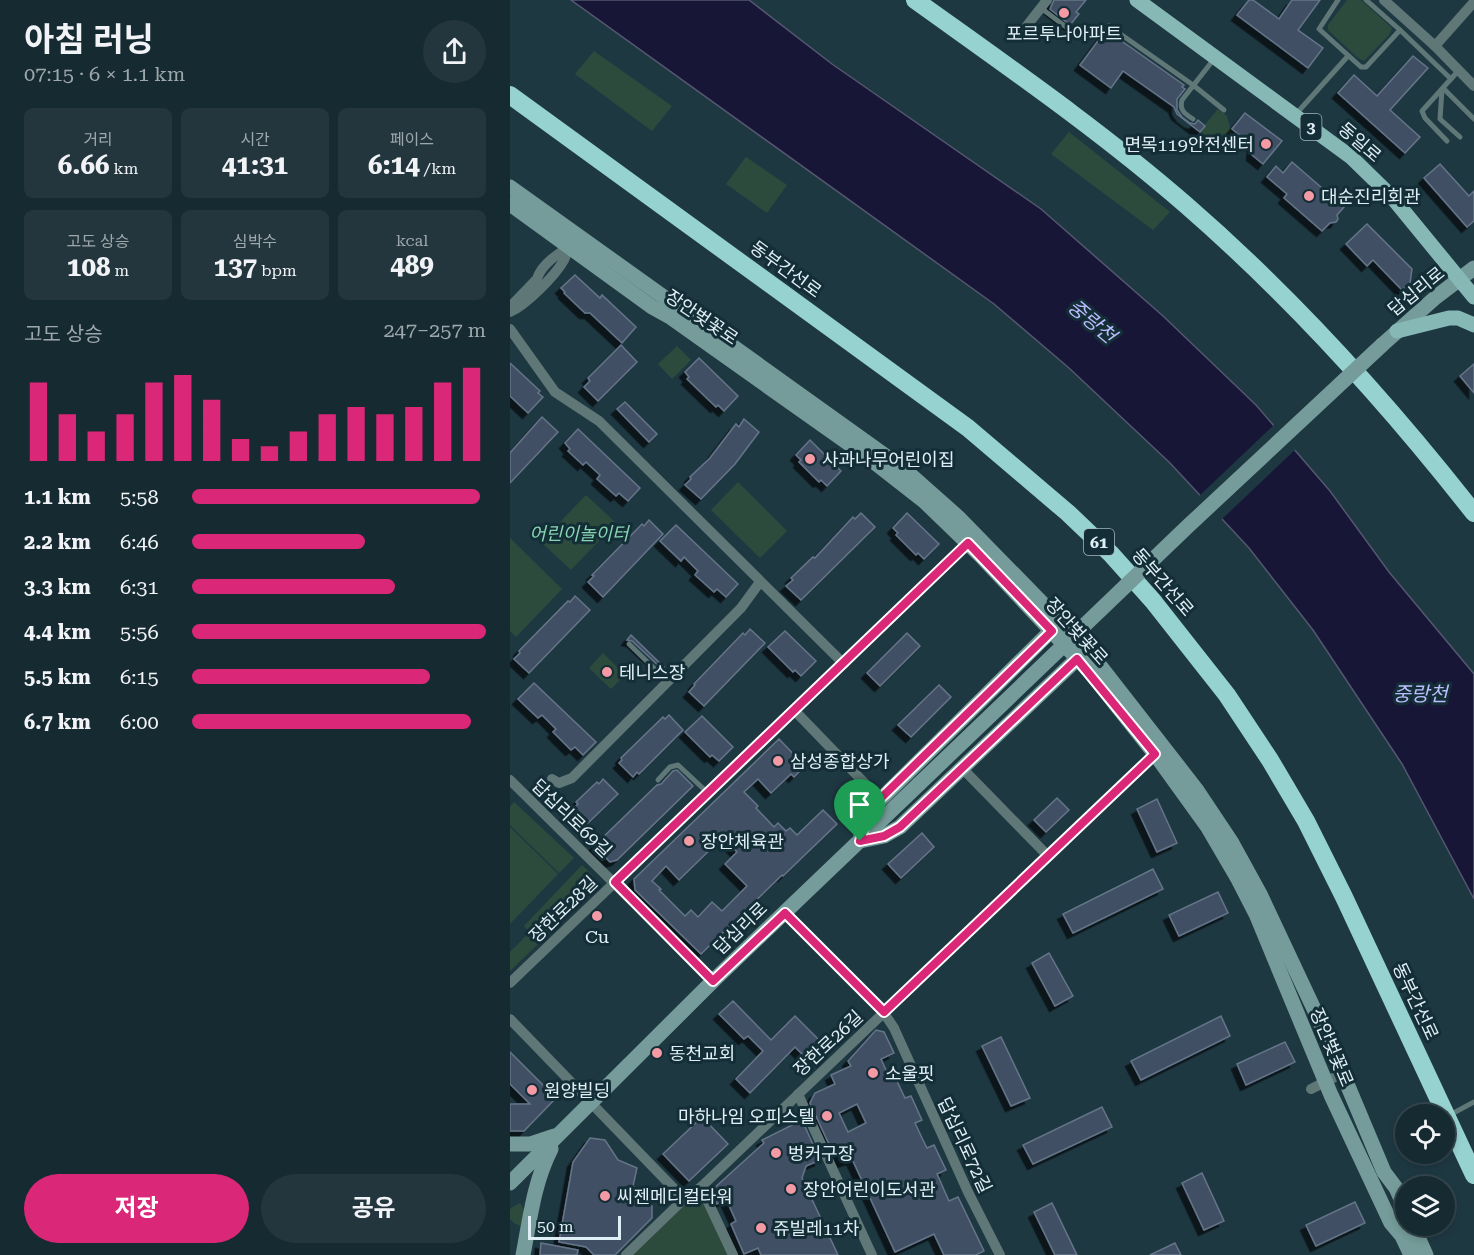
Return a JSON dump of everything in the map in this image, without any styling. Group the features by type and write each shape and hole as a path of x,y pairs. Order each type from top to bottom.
{"highway":[{"path":"915,0 1072,114 1185,205 1233,249 1340,353 1474,513"},
{"name":"동부간선로","path":"510,95 968,428 1068,513 1111,554 1192,648 1227,695 1276,770 1306,821 1344,897 1441,1104"},
{"name":"동부간선로","path":"1455,1134 1474,1175"}],"main road":[{"name":"동일로","path":"1137,0 1351,158 1392,197 1474,297"},
{"path":"1396,331 1449,318 1458,318 1474,325"}],"street":[{"path":"1384,0 1435,46 1455,74 1474,86"},
{"path":"1435,46 1474,2"},
{"path":"1022,32 1044,4"},
{"name":"장안벚꽃로","path":"510,187 573,241 891,474 972,539 1087,649 1196,789 1232,843 1260,894 1329,1041 1384,1172 1395,1188"},
{"name":"장안벚꽃로","path":"510,204 573,241"},
{"path":"510,298 533,274 538,273 555,255 573,241"},
{"path":"510,312 533,297 544,285 563,261 573,241"},
{"name":"답십리로","path":"510,1184 713,981 1187,527 1396,331 1474,268"},
{"path":"510,306 537,279 538,273"},
{"path":"510,329 555,392 599,421 844,664"},
{"name":"장안벚꽃로","path":"972,539 1077,659 1155,754 1197,810 1256,914 1326,1082 1391,1223 1402,1236 1411,1255"},
{"name":"장한로28길","path":"510,983 972,539"},
{"path":"552,779 559,783 572,778 741,608 760,582"},
{"path":"1052,631 880,799 867,817 860,841 884,836 896,830 1077,659"},
{"path":"795,711 880,799"},
{"name":"장한로26길","path":"626,1255 684,1199 702,1186 1155,754"},
{"path":"962,768 1048,856"},
{"name":"답십리로69길","path":"510,780 713,981"},
{"name":"답십리로72길","path":"785,913 884,1012 894,1028 968,1192 1000,1255"},
{"path":"510,1019 684,1199"},
{"path":"1311,1089 1341,1074"},
{"path":"798,1094 872,1255"},
{"path":"510,1144 530,1144 560,1134"},
{"path":"523,1255 535,1191 542,1168 560,1134"},
{"path":"702,1186 733,1255"},
{"path":"1391,1223 1392,1239 1400,1255"},
{"path":"1417,1236 1426,1255"}],"lane":[{"path":"1338,0 1319,29 1361,67 1366,67 1400,30"},
{"path":"1366,0 1455,74 1422,111 1425,118 1447,141"},
{"path":"1044,4 1066,27"},
{"path":"1109,26 1193,85 1224,110"},
{"path":"1295,116 1348,56"},
{"path":"1193,120 1180,107 1182,100 1215,57"},
{"path":"1443,87 1474,119"},
{"path":"1443,87 1440,119 1460,138"},
{"path":"629,644 668,682"},
{"path":"658,780 670,767 678,765 708,794"},
{"path":"1455,1113 1474,1102"}],"green space":[{"path":"1347,0 1361,0 1392,28 1389,35 1364,61 1328,30 1328,25"},
{"path":"594,51 672,106 652,131 575,74"},
{"path":"1218,109 1227,116 1233,138 1223,151 1199,132"},
{"path":"1069,132 1170,212 1153,230 1051,154"},
{"path":"746,157 787,185 767,213 726,184"},
{"path":"677,346 691,360 672,379 658,364"},
{"path":"738,482 787,531 760,558 711,510"},
{"name":"어린이놀이터","path":"586,495 616,523 571,570 541,542"},
{"path":"510,538 562,589 516,637 510,631"},
{"name":"테니스장","path":"603,653 625,675 611,689 589,668"},
{"path":"514,802 574,858 559,873 510,825 510,807"},
{"path":"510,827 558,874 510,924"},
{"path":"582,865 595,879 595,889 510,971 510,952 530,932 524,926"},
{"path":"691,1199 706,1200 731,1255 633,1255"},
{"path":"519,1203 524,1210 522,1226 510,1219 510,1209"}],"water":[{"name":"중랑천","path":"571,0 749,0 832,64 1041,209 1163,316 1256,405 1330,491 1389,572 1474,674 1474,899 1402,764 1313,630 1249,548 1170,463 1069,368 994,304"}],"pier":[{"path":"1275,424 1297,448 1220,521 1198,497"}],"building":[{"name":"포르투나아파트","path":"1054,0 1086,0 1076,12 1079,14 1070,25 1050,9"},
{"path":"1249,0 1253,0 1279,19 1292,0 1320,0 1298,30 1323,48 1308,68 1237,15"},
{"path":"1106,30 1184,85 1182,87 1185,89 1177,99 1177,110 1190,123 1195,124 1198,120 1205,126 1200,132 1177,114 1174,107 1123,71 1111,88 1080,65"},
{"path":"1413,56 1428,68 1390,110 1420,137 1405,153 1338,93 1354,75 1377,96"},
{"path":"1245,113 1282,141 1263,164 1252,155 1253,146 1232,129"},
{"name":"대순진리회관","path":"1292,162 1344,207 1337,215 1336,222 1330,223 1322,231 1284,198 1287,194 1267,177 1276,166 1283,173"},
{"path":"1440,164 1469,196 1474,191 1474,221 1467,227 1424,178"},
{"path":"1367,224 1412,269 1410,283 1402,290 1373,260 1367,266 1346,244"},
{"path":"575,275 600,298 602,295 636,327 622,343 590,313 585,313 564,293 561,288"},
{"path":"621,345 637,362 598,401 584,387 590,381 588,378"},
{"path":"699,358 738,396 724,411 718,405 716,407 687,379 689,377 685,372"},
{"path":"510,363 540,391 538,393 543,397 528,413 510,396"},
{"path":"1474,364 1474,393 1460,376"},
{"path":"625,402 657,434 649,442 617,409"},
{"path":"542,417 558,432 510,483 510,453"},
{"path":"744,419 759,432 735,464 701,499 685,485 710,458 736,424 739,427"},
{"path":"578,429 640,488 628,501 619,493 616,496 597,479 600,475 586,462 583,465 568,451 570,449 565,443"},
{"path":"810,440 841,471 827,486 821,480 819,482 799,462 801,460 796,455"},
{"path":"861,513 875,527 801,600 786,586 793,580 791,578 813,557 815,558 853,517 855,519"},
{"path":"907,513 939,544 924,559 918,553 916,555 896,535 898,533 893,528"},
{"path":"649,520 663,534 603,597 588,582 594,576 592,575 642,524 644,526"},
{"path":"676,525 738,584 726,597 717,589 714,592 695,575 698,571 684,557 681,561 660,541"},
{"path":"575,596 590,610 529,673 514,659 520,653 519,651"},
{"path":"750,629 765,643 704,706 689,692 743,633 745,635"},
{"path":"785,631 816,661 801,676 795,670 793,672 768,647"},
{"path":"907,633 920,646 880,686 867,673"},
{"path":"631,635 664,667 662,669 632,641 627,640"},
{"path":"534,683 596,742 583,755 575,747 571,750 553,732 556,729 542,715 538,718 518,699"},
{"path":"939,685 951,697 911,737 898,725"},
{"path":"669,715 683,730 639,774 637,772 633,777 619,763 621,758 663,717 665,719"},
{"path":"702,716 733,747 719,761 712,755 710,757 685,732"},
{"path":"779,739 805,766 794,777 791,774 771,793 758,779 744,792 774,827 778,823 786,831 790,828 797,835 823,810 837,824 701,954 635,890 634,879","holes":["723,837 737,852 725,864 747,886 722,911 712,902 698,917 691,910 685,916 652,881 666,866 679,880"]},
{"path":"677,770 693,786 617,860 610,862 594,846 657,785"},
{"path":"603,779 618,794 586,825 572,810 578,804 576,802"},
{"path":"1057,798 1069,810 1046,832 1034,820"},
{"path":"1157,799 1177,843 1157,852 1137,809"},
{"path":"922,833 934,847 901,878 888,864"},
{"path":"1153,869 1163,889 1073,933 1063,914"},
{"path":"1218,892 1228,913 1179,936 1169,915"},
{"path":"1049,953 1073,996 1055,1006 1032,963"},
{"path":"733,1001 771,1040 795,1016 823,1044 807,1059 795,1047 750,1093 736,1079 763,1051 748,1036 744,1039 719,1014"},
{"path":"1221,1016 1230,1036 1141,1080 1131,1061"},
{"path":"876,1030 884,1032 894,1053 881,1059 890,1079 895,1077 905,1098 911,1096 922,1120 915,1123 923,1140 927,1148 934,1145 946,1170 937,1174 949,1201 958,1197 984,1251 976,1255 944,1255 934,1234 895,1252 852,1159 842,1162 837,1151 833,1153 810,1103 815,1093 835,1084 831,1075 851,1066 848,1061","holes":["857,1104 866,1123 848,1132 839,1113"]},
{"path":"1001,1037 1030,1098 1011,1106 982,1046"},
{"path":"1285,1042 1295,1062 1246,1085 1237,1064"},
{"name":"원양빌딩","path":"510,1052 556,1098 524,1131 510,1131 510,1104 530,1104 510,1084"},
{"path":"1102,1107 1112,1127 1033,1164 1023,1145"},
{"path":"702,1117 728,1144 689,1181 663,1154"},
{"path":"802,1120 820,1160 806,1166 802,1178 838,1255 761,1255 758,1248 744,1254 731,1224 736,1221 726,1199 717,1204 711,1191 764,1143 762,1140"},
{"name":"씨젠메디컬타워","path":"590,1138 605,1140 618,1160 637,1168 633,1186 652,1206 652,1218 615,1255 594,1255 586,1247 559,1242 573,1162"},
{"path":"1202,1173 1224,1221 1204,1230 1182,1183"},
{"path":"1355,1202 1365,1223 1316,1246 1306,1225"},
{"path":"1052,1203 1077,1255 1055,1255 1034,1212"},
{"path":"541,1243 578,1250 577,1255 540,1255"},
{"path":"1175,1243 1181,1255 1150,1255"}],"place":[{"name":"포르투나아파트","path":"1064,13"},
{"name":"면목119안전센터","path":"1266,144"},
{"name":"대순진리회관","path":"1309,196"},
{"name":"사과나무어린이집","path":"810,459"},
{"name":"테니스장","path":"607,672"},
{"name":"삼성종합상가","path":"778,761"},
{"name":"장안체육관","path":"689,841"},
{"name":"Cu","path":"597,916"},
{"name":"동천교회","path":"657,1053"},
{"name":"소울핏","path":"873,1073"},
{"name":"원양빌딩","path":"532,1090"},
{"name":"마하나임 오피스텔","path":"827,1116"},
{"name":"벙커구장","path":"776,1153"},
{"name":"장안어린이도서관","path":"791,1189"},
{"name":"씨젠메디컬타워","path":"605,1196"},
{"name":"쥬빌레11차","path":"761,1228"}],"route":[{"path":"968,543 1052,631 880,799 867,817 860,841 884,836 900,827 1077,659 1155,754 884,1012 785,913 713,981 615,882 968,543"}]}
